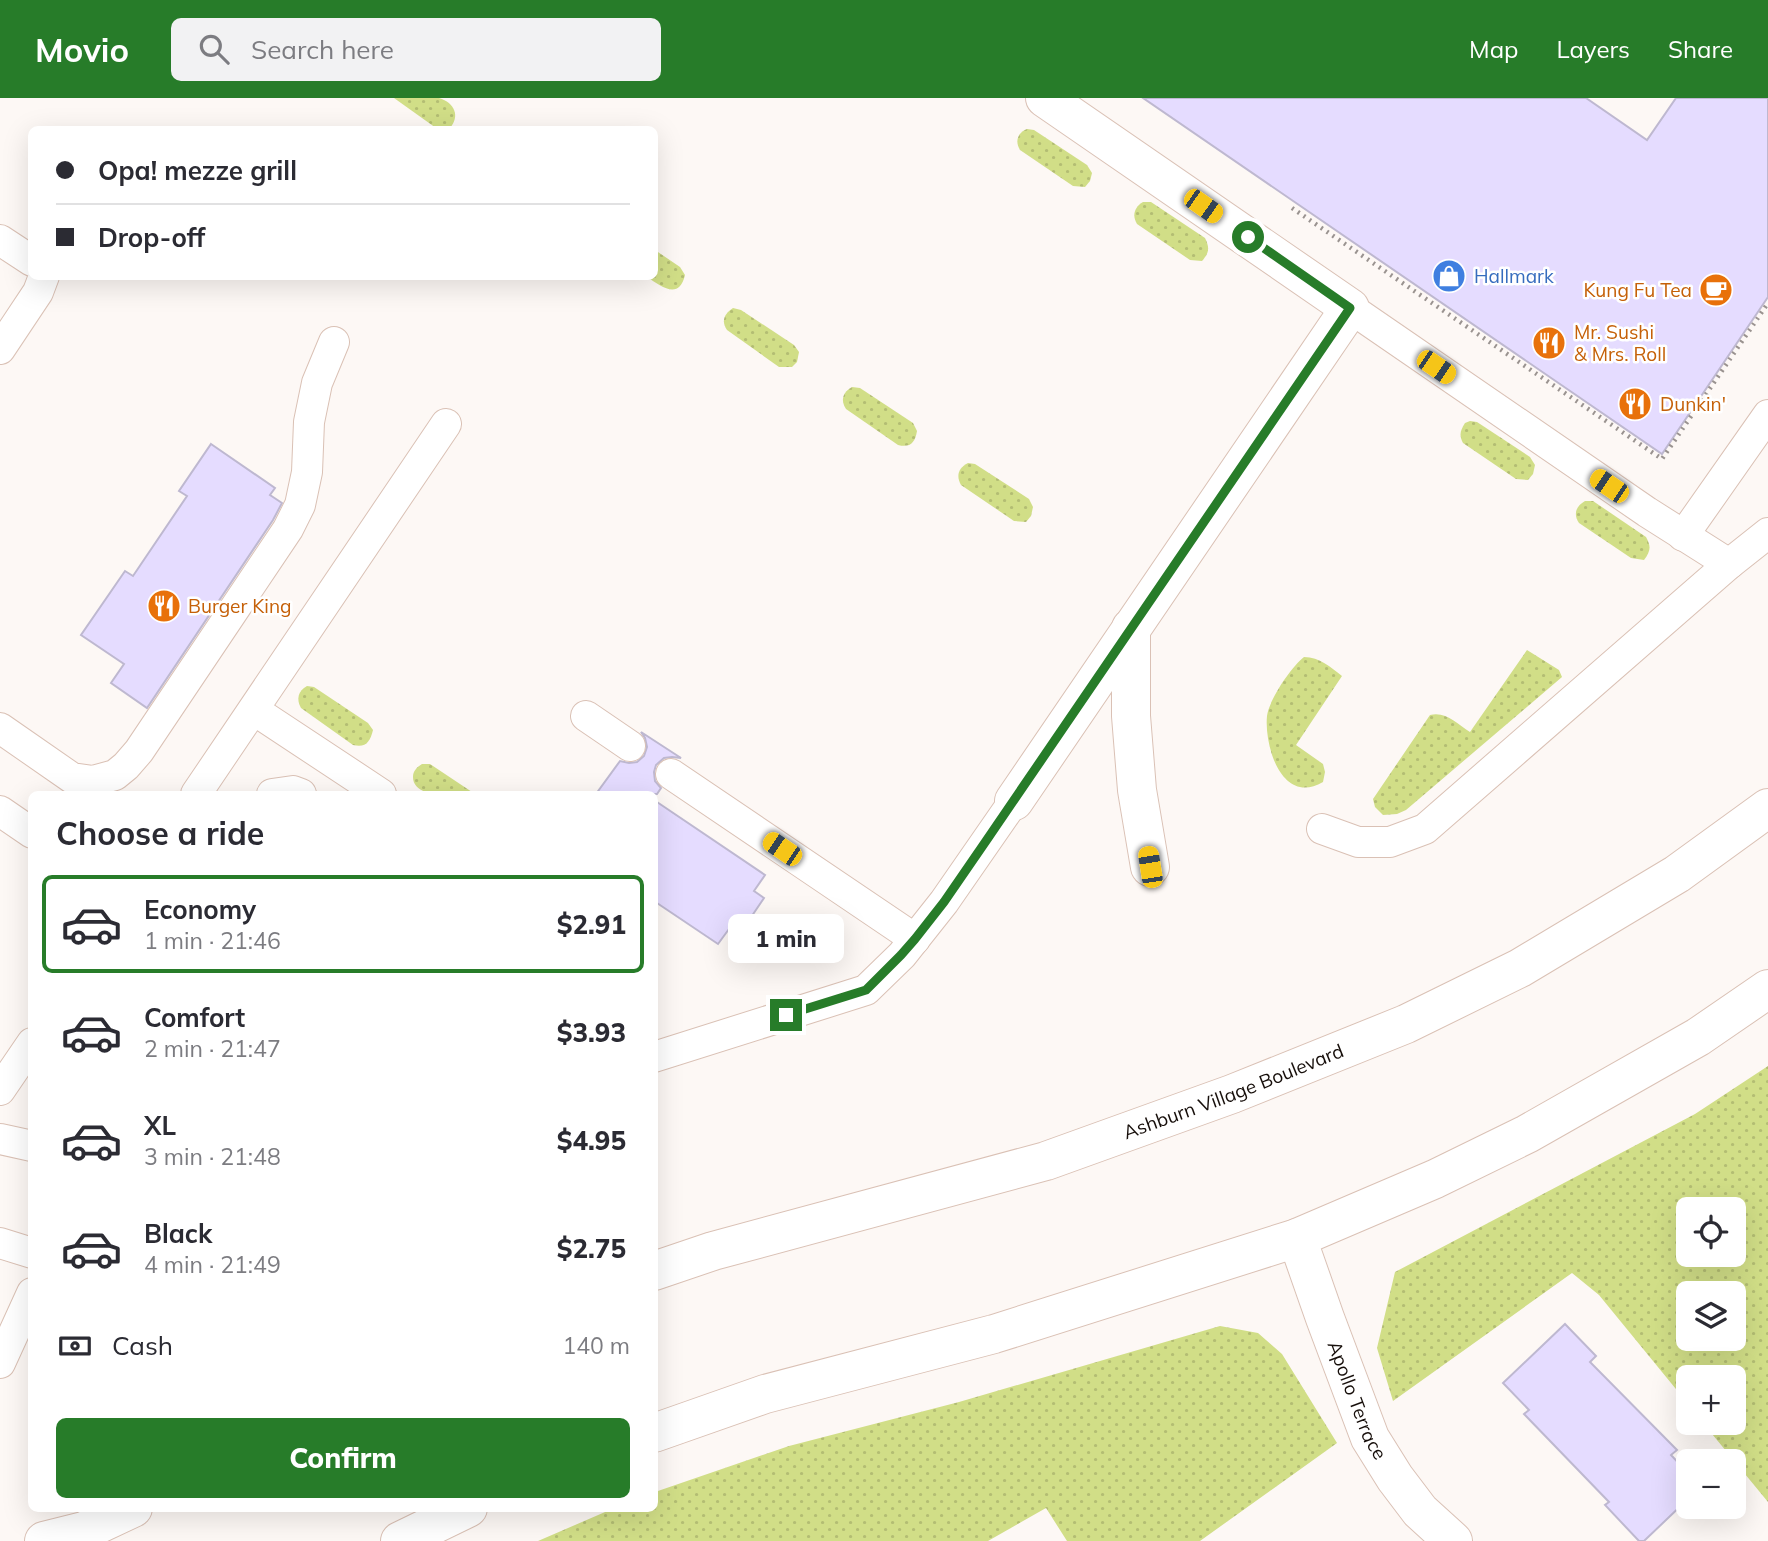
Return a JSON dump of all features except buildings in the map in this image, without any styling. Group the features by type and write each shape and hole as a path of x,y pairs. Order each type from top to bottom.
{"main road":[{"path":"1014,800 1350,308 1045,98"},
{"path":"1131,628 1131,716 1137,790 1150,867"},
{"name":"Ashburn Village Boulevard","path":"658,1270 713,1251 1046,1161 1232,1094 1406,1024 1520,968 1677,874 1768,808"},
{"path":"658,1432 765,1395 994,1334 1297,1238 1435,1179 1527,1134 1698,1037 1768,989"},
{"name":"Apollo Terrace","path":"1297,1238 1370,1438 1420,1511 1453,1541"},
{"path":"44,1541 83,1531 124,1512"},
{"path":"100,1541 143,1512"},
{"path":"400,1541 460,1512"}],"lane":[{"path":"0,240 28,258"},
{"path":"0,349 38,292 42,280"},
{"path":"1350,308 1683,536 1729,564"},
{"path":"0,728 72,778 93,781 115,775 139,751 288,529 300,505 307,472 309,422 317,383 334,342"},
{"path":"1683,536 1768,415"},
{"path":"199,791 446,424"},
{"path":"1322,828 1358,842 1390,842 1425,829 1768,533"},
{"path":"254,710 376,791"},
{"path":"586,716 630,746"},
{"path":"671,774 915,939"},
{"path":"658,1056 866,990 901,955 944,902 1014,800"},
{"path":"0,811 28,830"},
{"path":"0,1090 28,1049"},
{"path":"0,1139 28,1145"},
{"path":"0,1243 28,1252"},
{"path":"0,1363 28,1302"}],"path":[{"path":"1291,207 1662,459 1768,303"}],"green space":[{"path":"394,98 439,98 449,103 455,115 451,126 433,126"},
{"path":"1027,129 1034,130 1087,165 1092,173 1085,187 1073,186 1020,150 1018,138"},
{"path":"1143,202 1151,202 1205,238 1208,250 1202,261 1190,260 1137,224 1135,212"},
{"path":"658,252 680,267 685,275 678,288 669,289 652,280 658,280"},
{"path":"733,308 741,310 794,345 799,352 797,362 792,367 779,367 727,330 724,318"},
{"path":"852,387 860,388 913,423 917,431 915,439 909,445 898,445 846,409 843,396"},
{"path":"1477,422 1530,457 1535,465 1528,480 1516,479 1463,443 1461,431 1465,423"},
{"path":"968,463 975,464 1029,499 1033,507 1026,522 1014,521 961,485 959,472"},
{"path":"1585,501 1593,501 1646,537 1650,548 1644,560 1631,558 1579,523 1576,510"},
{"path":"1527,650 1559,670 1562,677 1406,810 1383,815 1375,807 1373,799 1430,715 1446,717 1470,732"},
{"path":"1304,657 1320,661 1342,676 1296,745 1323,764 1323,782 1309,787 1297,786 1286,780 1273,756 1267,728 1267,716 1276,693"},
{"path":"307,686 314,687 368,723 373,730 367,743 361,746 353,745 301,708 299,695"},
{"path":"422,764 430,764 470,791 421,790 413,777"},
{"path":"1768,1066 1768,1502 1746,1475 1746,1449 1724,1449 1713,1435 1746,1435 1746,1365 1676,1365 1676,1389 1599,1295 1572,1273 1393,1401 1377,1348 1395,1272 1695,1114"},
{"path":"1220,1326 1258,1333 1282,1354 1337,1443 1200,1541 1067,1541 1046,1508 988,1541 538,1541 605,1512 658,1512 658,1491 789,1446 959,1402"}],"place":[{"name":"Hallmark","path":"1449,276"},
{"name":"Kung Fu Tea","path":"1716,290"},
{"name":"Mr. Sushi & Mrs. Roll","path":"1549,343"},
{"name":"Dunkin'","path":"1635,404"},
{"name":"Burger King","path":"164,606"}],"route":[{"path":"786,1015 866,990 915,939 944,902 1350,308 1248,237"}]}
